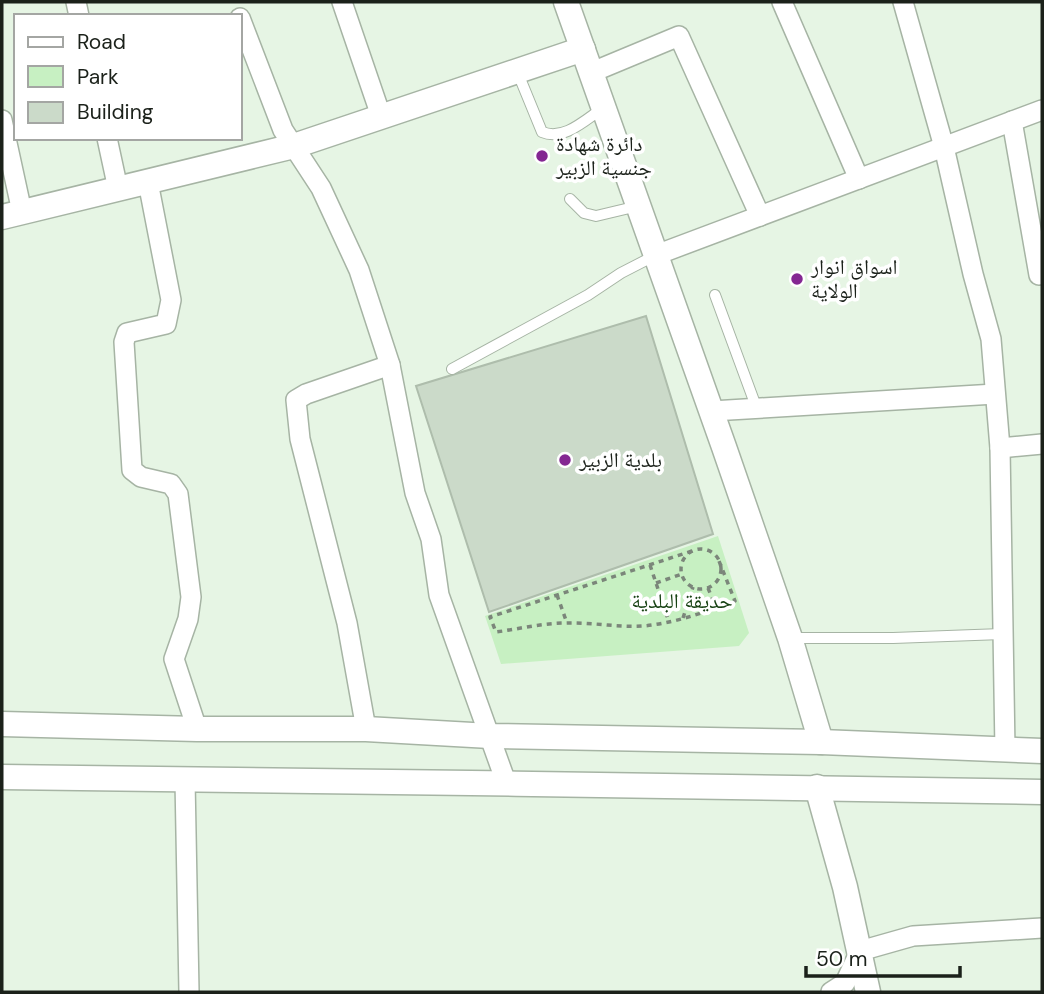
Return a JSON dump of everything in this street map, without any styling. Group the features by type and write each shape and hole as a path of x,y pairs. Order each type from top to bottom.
{"street":[{"path":"342,2 381,116"},
{"path":"566,2 712,411 790,638 821,742"},
{"path":"782,2 859,179"},
{"path":"903,2 944,147 990,340 1000,448 1005,750"},
{"path":"242,25 283,130 321,188 359,270 390,365 415,493 431,540 439,595 507,785"},
{"path":"590,73 679,36 760,216"},
{"path":"2,120 12,215 293,146 583,49"},
{"path":"656,256 1042,110"},
{"path":"1012,121 1039,275 1042,274"},
{"path":"107,140 118,189"},
{"path":"148,182 171,300 166,324 127,333 124,341 132,470 141,477 171,484 178,494 191,597 188,619 174,659 197,729"},
{"path":"366,729 347,623 300,439 296,400 306,394 390,365"},
{"path":"712,411 995,394"},
{"path":"1000,448 1042,444"},
{"path":"2,724 197,729 366,729 490,736 821,742 1042,751"},
{"path":"2,777 1042,792"},
{"path":"185,780 190,992"},
{"path":"817,787 845,887 868,992"},
{"path":"831,992 845,984 860,951 913,936 1042,928"}],"lane":[{"path":"517,71 542,132 562,135 603,108"},
{"path":"570,199 584,213 596,216 638,206"},
{"path":"452,369 656,256"},
{"path":"715,295 757,408"},
{"path":"790,638 1002,634"}],"path":[{"path":"703,549 713,553 719,561 735,601 669,623 648,626 567,622 496,632 490,617 692,551 703,549"},
{"path":"692,551 682,562 682,574 693,587 708,588 717,582 721,572 719,561"},
{"path":"650,565 669,623"},
{"path":"656,583 682,574"},
{"path":"683,618 693,587"},
{"path":"708,588 716,608"},
{"path":"557,595 567,622"}],"green space":[{"name":"حديقة البلدية","path":"718,536 749,633 739,646 501,664 485,616"}],"building":[{"name":"بلدية الزبير","path":"646,316 713,534 489,612 416,386"}],"place":[{"name":"دائرة شهادة جنسية الزبير","path":"542,156"},
{"name":"اسواق انوار الولاية","path":"797,279"},
{"name":"بلدية الزبير","path":"565,460"}]}
